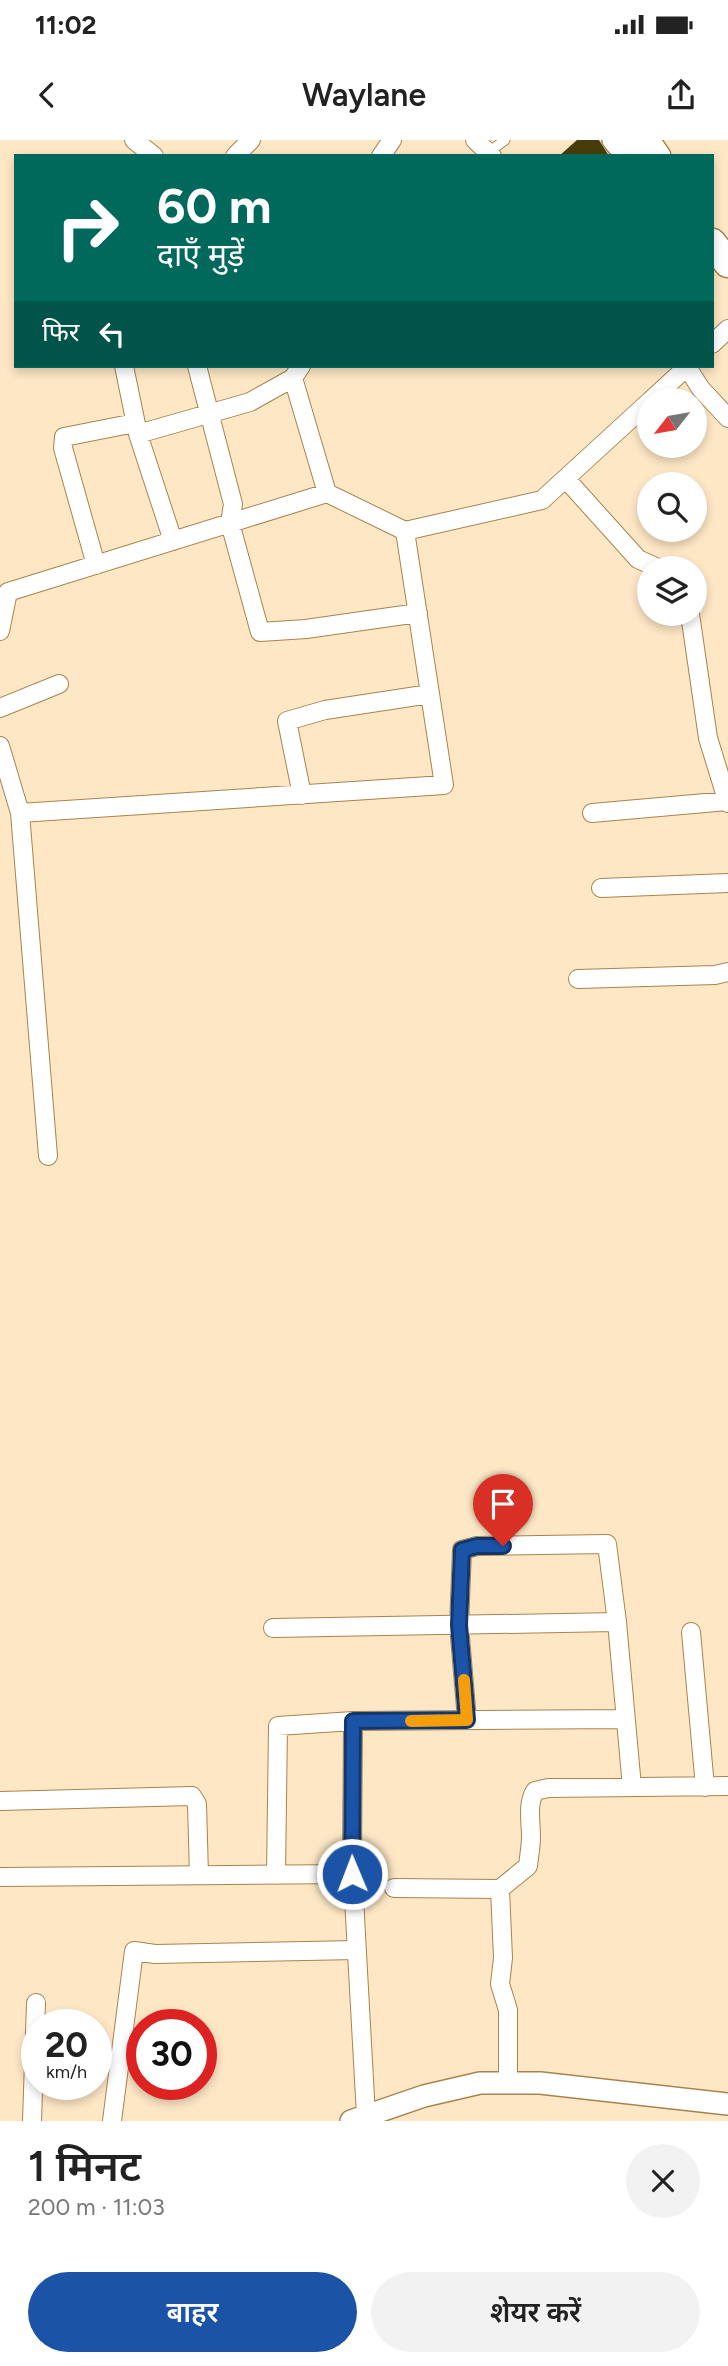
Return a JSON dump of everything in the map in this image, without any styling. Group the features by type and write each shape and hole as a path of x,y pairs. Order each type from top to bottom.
{"main road":[{"path":"714,222 728,236"},
{"path":"714,246 728,263"}],"street":[{"path":"134,140 152,154"},
{"path":"237,154 251,140"},
{"path":"475,140 492,154"},
{"path":"613,140 642,149"},
{"path":"714,342 728,330"},
{"path":"124,368 136,429 173,541"},
{"path":"198,368 233,504 230,523 260,632 306,629 418,612"},
{"path":"664,388 686,368"},
{"path":"689,368 701,389 728,418"},
{"path":"96,565 63,447 64,437 136,429 250,402 297,372 327,493"},
{"path":"0,631 8,592 327,493 405,531 542,500 637,413"},
{"path":"566,479 637,558"},
{"path":"20,813 444,785 405,531"},
{"path":"592,813 728,802 708,738 692,626"},
{"path":"0,708 60,684"},
{"path":"302,794 287,721 325,710 430,694"},
{"path":"0,746 20,813 48,1156"},
{"path":"601,888 728,883"},
{"path":"578,979 715,975 728,972"},
{"path":"467,1720 459,1625 462,1550 477,1546 607,1544 632,1787"},
{"path":"274,1628 617,1622"},
{"path":"691,1632 705,1787"},
{"path":"276,1875 278,1726 353,1721 625,1719"},
{"path":"353,1721 352,1874 357,1950 359,2118 424,2096 480,2084 540,2083 728,2104"},
{"path":"394,1888 500,1889 528,1866 530,1813 532,1796 536,1791 548,1788 728,1786"},
{"path":"0,1801 192,1796 197,1804 199,1875"},
{"path":"0,1877 352,1874"},
{"path":"500,1889 503,1958 500,1983 508,2010 508,2083"},
{"path":"112,2121 134,1951 155,1954 357,1950"},
{"path":"32,2121 36,2003"}],"lane":[{"path":"493,154 494,148 505,140"}],"building":[{"path":"577,140 599,140 608,154 561,154"}],"slow traffic":[{"path":"411,1721 467,1720 464,1680"}],"route":[{"path":"352,1874 353,1721 467,1720 459,1625 462,1550 477,1546 503,1546"}]}
